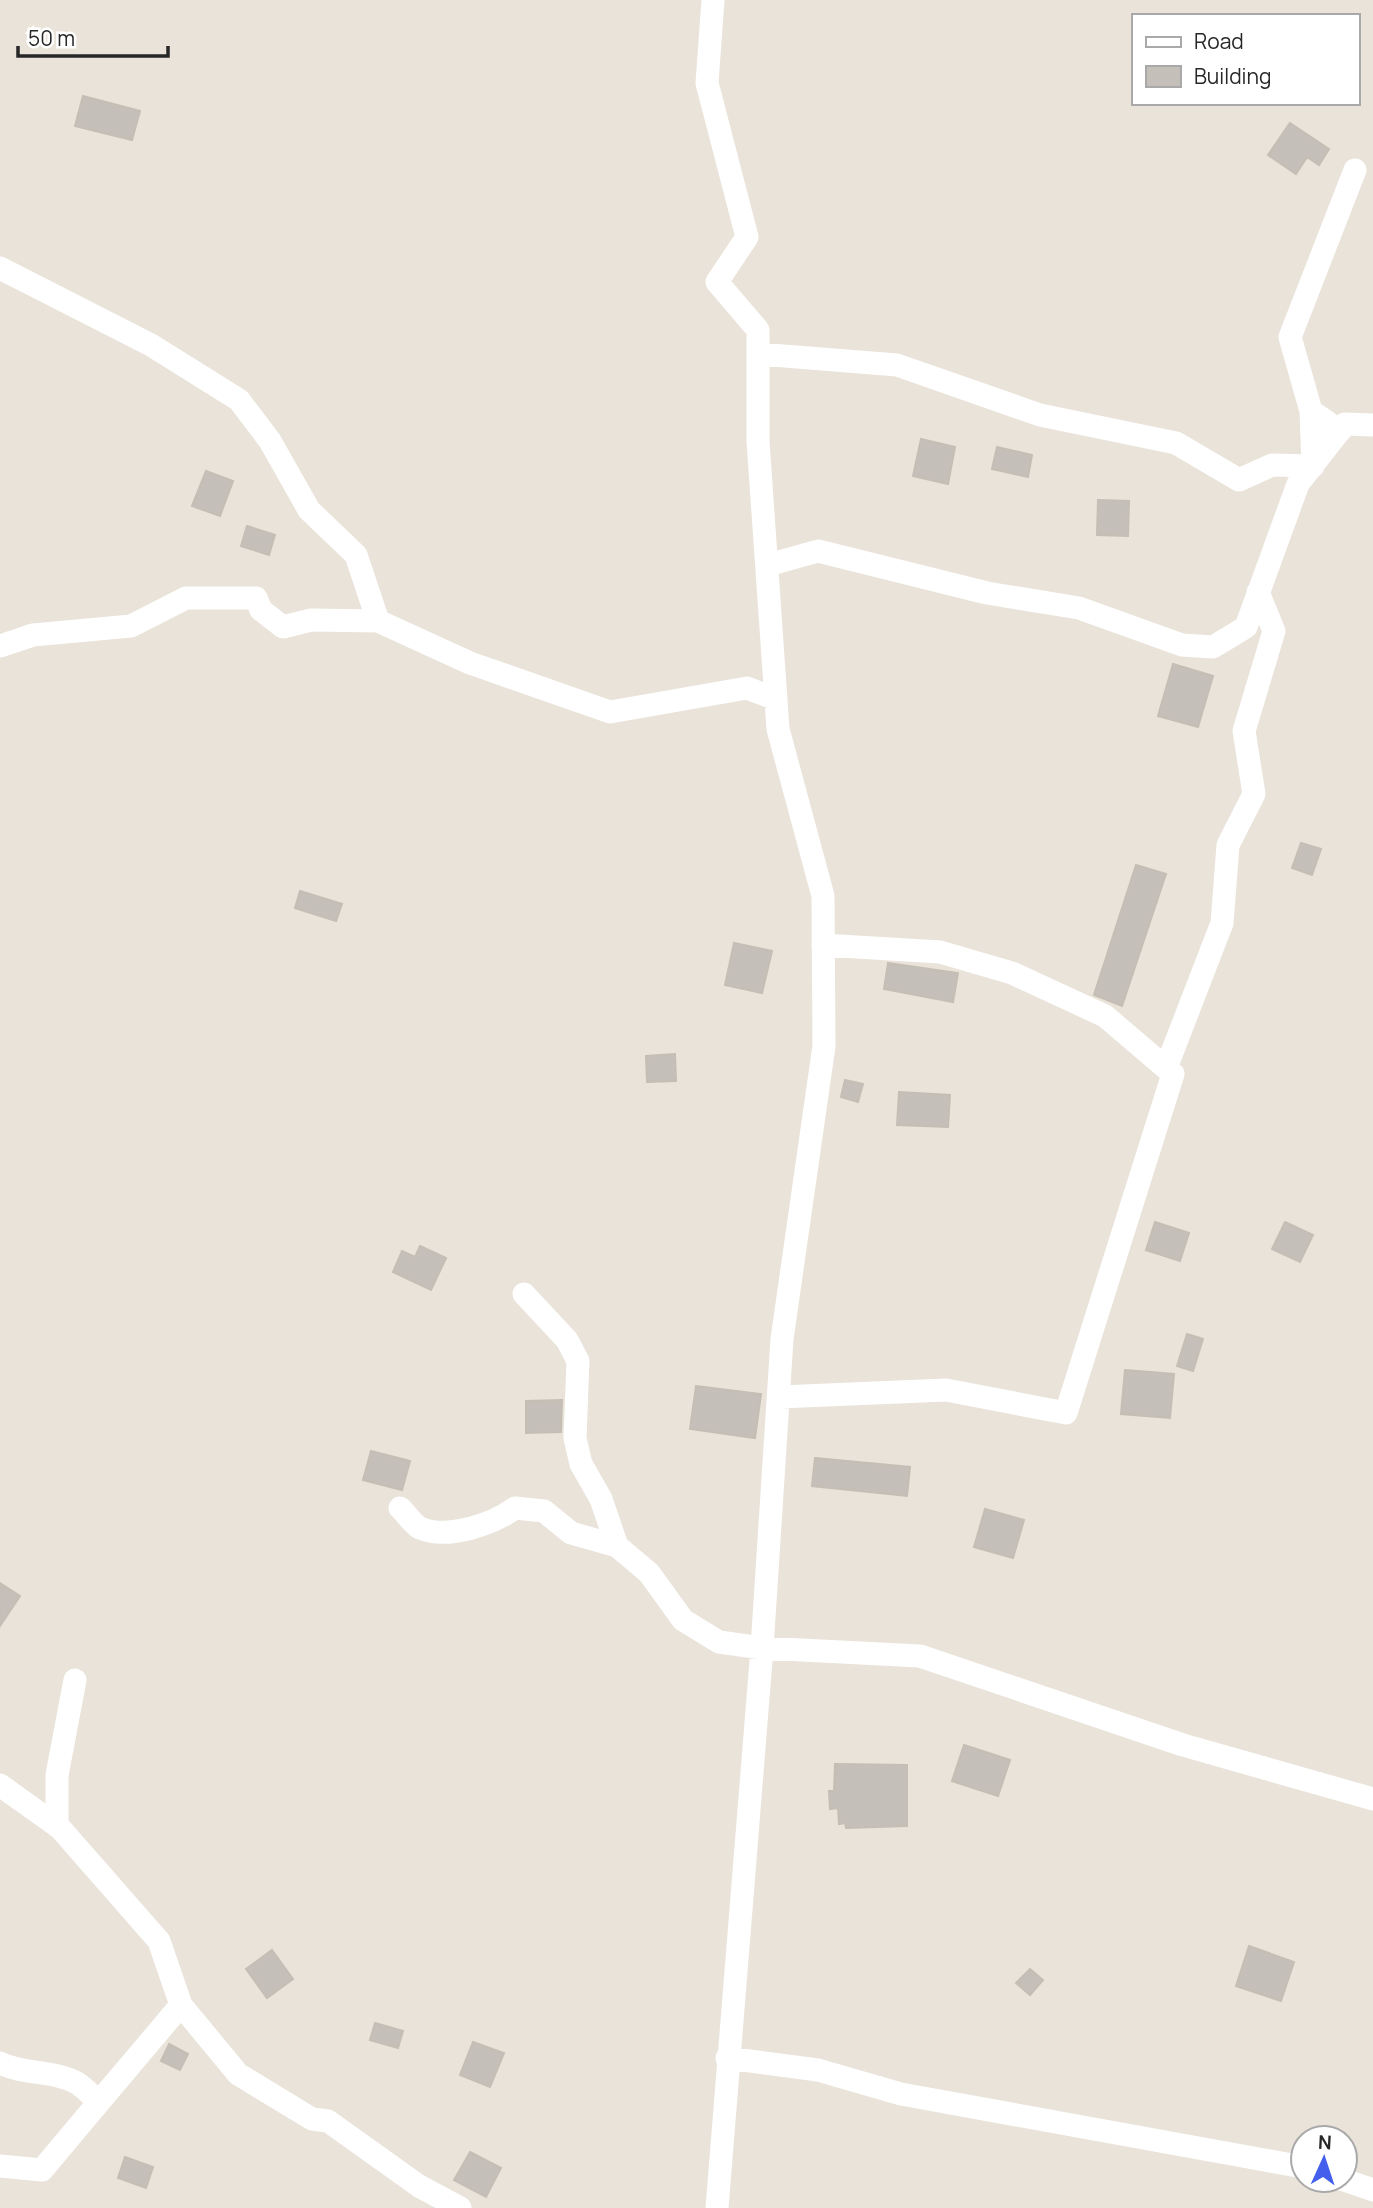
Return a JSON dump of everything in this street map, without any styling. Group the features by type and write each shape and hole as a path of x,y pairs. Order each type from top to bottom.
{"street":[{"path":"713,0 708,83 747,237 717,282 758,330 758,441 778,729 823,896 824,1046 782,1339 762,1648 717,2208"},
{"path":"1312,466 1311,411 1290,337 1355,170"},
{"path":"0,268 151,345 239,400 271,441 309,510 356,555 378,621"},
{"path":"758,354 897,365 1040,415 1175,443 1239,480 1272,466 1312,466"},
{"path":"1311,411 1340,431"},
{"path":"768,565 818,551 987,593 1079,608 1182,645 1213,647 1246,627 1298,484 1345,424 1373,425"},
{"path":"1166,1068 1222,923 1228,845 1255,794 1244,731 1274,631 1258,592"},
{"path":"0,646 33,635 131,626 186,598 256,598 261,610 283,627 311,620 378,621 470,663 610,712 747,688 776,699"},
{"path":"779,1397 946,1390 1066,1413 1173,1074 1105,1016 1012,973 940,953 823,945"},
{"path":"524,1294 567,1340 578,1361 575,1438 581,1464 601,1499 617,1546"},
{"path":"400,1508 418,1528 442,1531 496,1522 515,1508 544,1511 571,1533 617,1546 649,1573 683,1620 719,1642 762,1648 920,1656 1183,1745 1373,1799"},
{"path":"57,1826 57,1775 75,1680"},
{"path":"0,1785 57,1826 159,1941 181,2005 238,2074 312,2119 328,2121 419,2186 456,2207"},
{"path":"0,2166 42,2170 181,2005"},
{"path":"727,2058 818,2070 901,2094 1289,2164"},
{"path":"0,2063 30,2073 64,2078 78,2084 99,2102"}],"building":[{"path":"83,96 140,111 132,140 75,126"},
{"path":"1290,123 1329,149 1319,165 1307,157 1296,174 1268,155"},
{"path":"921,439 955,447 948,484 913,476"},
{"path":"997,447 1032,455 1028,477 992,469"},
{"path":"206,471 233,481 220,516 192,506"},
{"path":"1098,500 1129,501 1128,536 1097,535"},
{"path":"247,526 275,535 269,555 241,546"},
{"path":"1173,664 1213,676 1198,727 1158,716"},
{"path":"1301,843 1321,849 1312,875 1292,868"},
{"path":"1136,865 1166,874 1122,1006 1094,995"},
{"path":"300,891 342,904 336,921 295,908"},
{"path":"734,943 772,951 762,993 725,985"},
{"path":"888,963 958,973 953,1002 884,989"},
{"path":"675,1054 676,1081 647,1082 646,1056"},
{"path":"845,1080 863,1084 858,1102 841,1097"},
{"path":"899,1092 950,1095 948,1127 897,1125"},
{"path":"1155,1222 1189,1233 1180,1261 1146,1250"},
{"path":"1285,1222 1313,1235 1300,1262 1272,1249"},
{"path":"420,1246 446,1258 431,1290 393,1272 402,1251 415,1257"},
{"path":"1187,1334 1203,1339 1193,1371 1177,1366"},
{"path":"1125,1370 1174,1374 1170,1418 1121,1414"},
{"path":"696,1386 761,1394 755,1438 690,1429"},
{"path":"562,1400 561,1432 526,1433 526,1401"},
{"path":"371,1451 410,1461 402,1490 363,1480"},
{"path":"815,1458 910,1467 907,1496 812,1486"},
{"path":"985,1509 1024,1520 1013,1558 974,1547"},
{"path":"0,1583 20,1596 0,1626"},
{"path":"964,1745 1010,1760 998,1796 952,1781"},
{"path":"835,1764 907,1765 907,1826 846,1828 845,1823 839,1824 838,1808 830,1809 829,1791 834,1791"},
{"path":"1249,1946 1294,1962 1281,2001 1236,1986"},
{"path":"272,1950 293,1979 267,1998 246,1969"},
{"path":"1030,1969 1043,1980 1030,1995 1016,1983"},
{"path":"375,2023 403,2031 398,2048 370,2040"},
{"path":"473,2042 504,2053 490,2087 460,2075"},
{"path":"169,2044 188,2054 180,2070 161,2061"},
{"path":"470,2152 501,2168 486,2197 454,2180"},
{"path":"125,2157 153,2167 146,2188 118,2178"}]}
